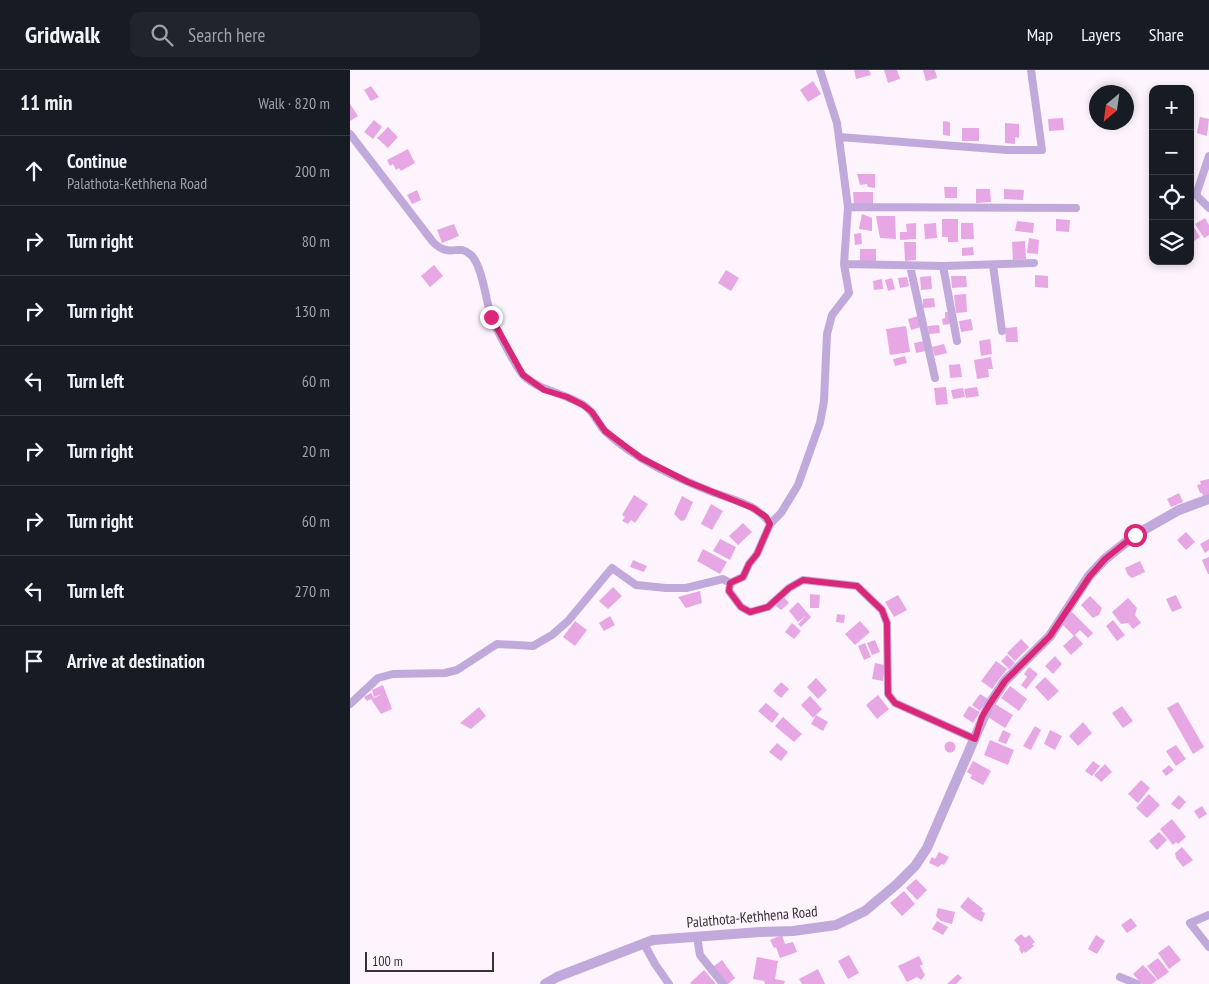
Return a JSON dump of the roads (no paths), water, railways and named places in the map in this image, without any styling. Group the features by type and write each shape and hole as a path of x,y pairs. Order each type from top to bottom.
{"street":[{"path":"839,137 1006,150 1042,150 1031,70"},
{"path":"730,583 743,577 749,564 757,554 770,524 781,512 798,485 820,423 824,401 827,334 832,315 849,292 844,264 848,207 837,123 823,71"},
{"path":"350,134 433,242 445,250 461,249 472,256 480,275 491,317 523,375 544,390 567,397 583,405 592,412 605,431 641,458 688,482 753,508 766,517 770,524"},
{"path":"1209,156 1196,196 1209,208"},
{"path":"848,207 1076,208"},
{"path":"844,264 943,266 1034,263"},
{"path":"992,265 1002,331"},
{"path":"910,266 935,378"},
{"path":"943,266 957,341"},
{"name":"Palathota-Kethhena Road","path":"544,984 557,977 653,940 793,931 836,925 865,912 915,866 927,848 986,711 1005,681 1050,636 1090,576 1105,559 1135,535 1179,510 1208,501"},
{"path":"350,704 378,678 393,674 445,673 457,670 497,644 533,646 568,621 612,568 636,585 686,588 723,579 730,583"},
{"path":"730,583 729,591 741,607 750,612 768,607 789,588 803,580 857,586 882,610 887,623 888,694 895,703 975,739"},
{"path":"1209,915 1190,922 1209,947"},
{"path":"698,937 700,955 723,984"},
{"path":"644,944 669,984"},
{"path":"1120,976 1137,984"}]}
